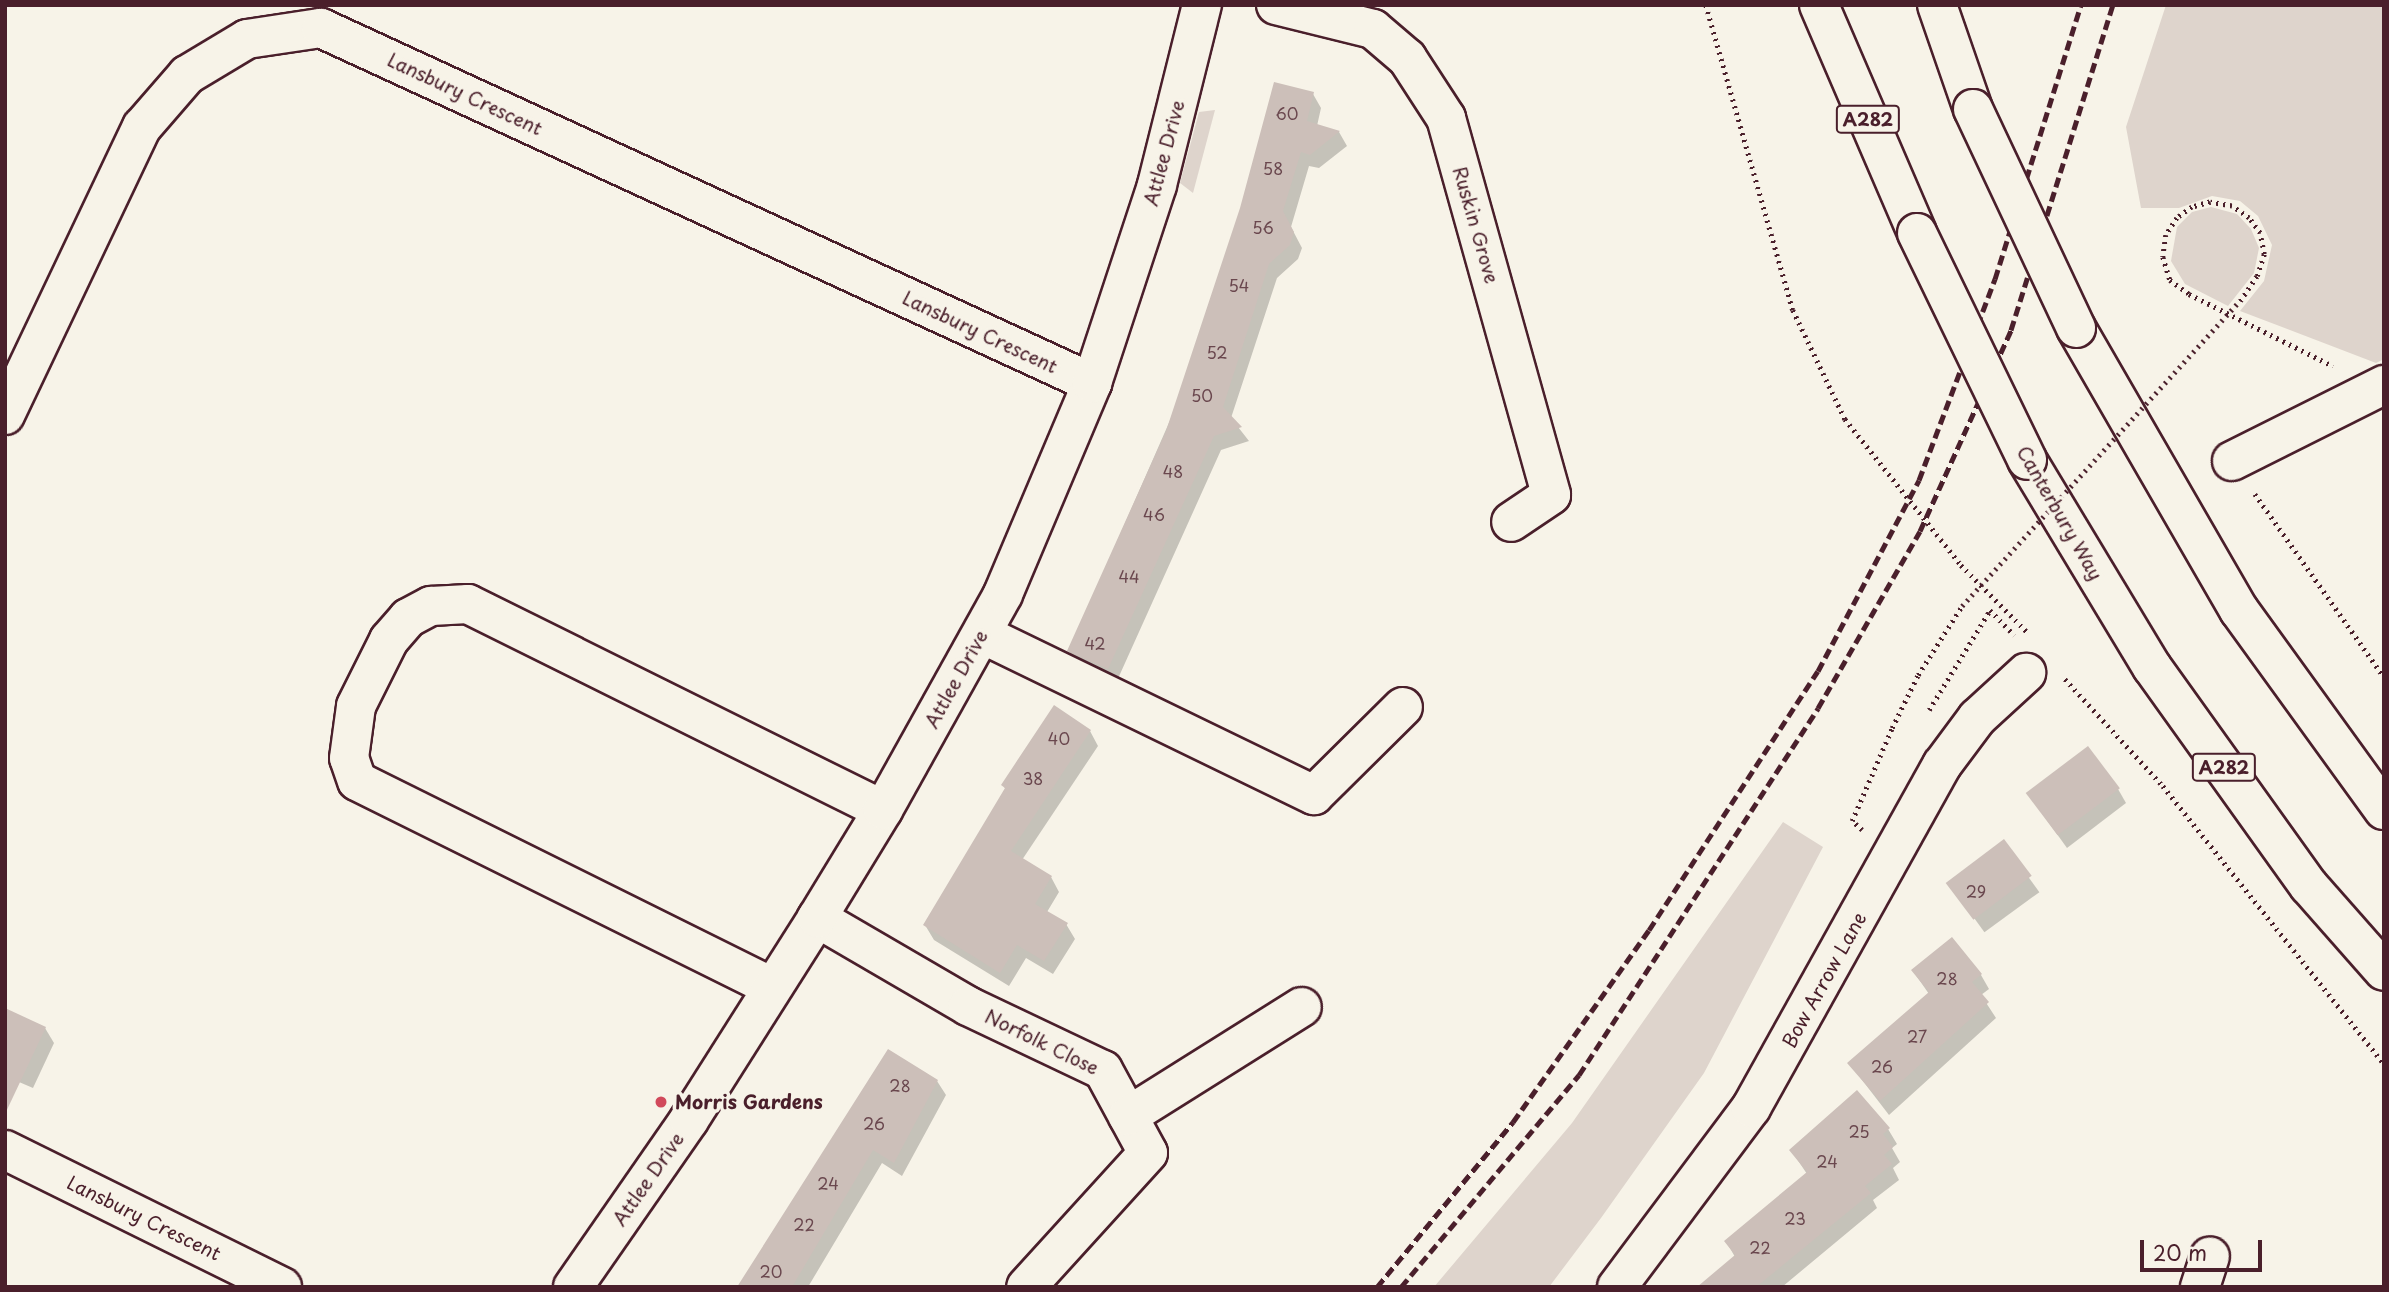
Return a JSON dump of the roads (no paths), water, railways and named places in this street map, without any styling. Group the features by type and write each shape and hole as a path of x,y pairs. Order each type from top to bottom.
{"main road":[{"name":"Attlee Drive","path":"573,1287 689,1120 817,918 883,810 982,634 1092,383 1157,185 1202,5"},
{"name":"Ruskin Grove","path":"1276,5 1373,29 1407,58 1446,118 1551,495 1511,522"},
{"name":"Canterbury Way","path":"1819,5 1917,233 2027,460 2152,667 2309,886 2384,971"},
{"path":"1937,5 1973,109 2076,328 2239,610 2384,810"},
{"name":"Lansbury Crescent","path":"5,415 142,127 187,75 247,39 321,28 1092,383"},
{"path":"2232,461 2384,385"},
{"path":"772,987 357,781 349,758 356,706 389,640 408,618 431,606 468,604 883,810"},
{"path":"982,634 1314,795 1403,707"},
{"name":"Bow Arrow Lane","path":"1617,1287 1751,1108 1942,765 1977,718 2040,662"},
{"name":"Norfolk Close","path":"817,918 968,1006 1103,1070 1148,1153 1026,1287"},
{"path":"1128,1116 1302,1007"},
{"name":"Lansbury Crescent","path":"5,1150 282,1287"}],"railway":[{"path":"1377,1287 1513,1122 1649,930 1818,671 1919,480 1995,279 2081,5"},
{"path":"1401,1287 1579,1075 1818,708 1920,531 2011,330 2113,5"}],"place":[{"name":"Morris Gardens","path":"661,1102"}]}
